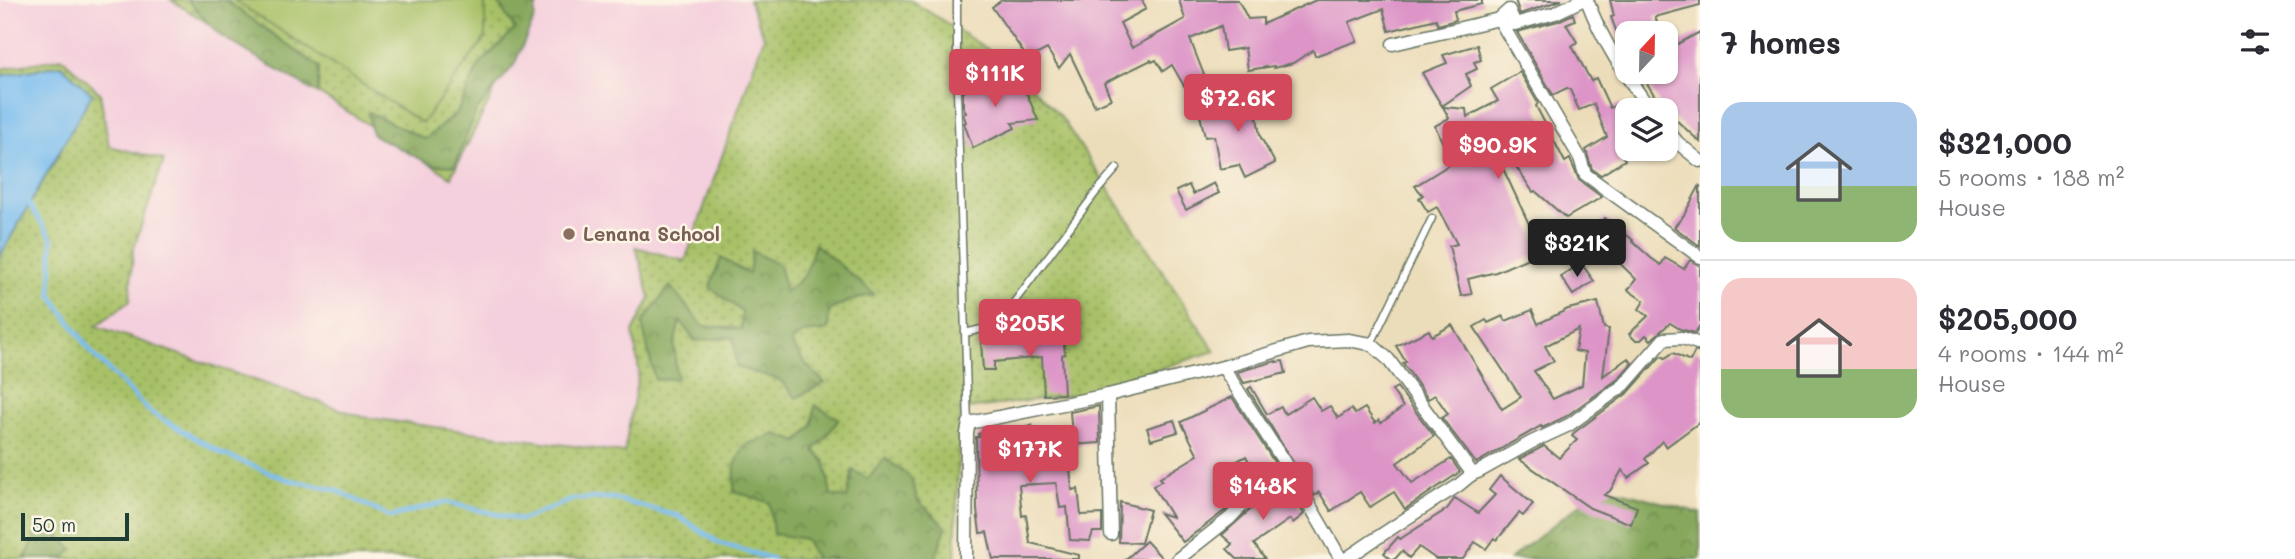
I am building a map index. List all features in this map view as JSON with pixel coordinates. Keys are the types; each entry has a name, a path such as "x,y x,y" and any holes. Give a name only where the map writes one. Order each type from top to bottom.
{"street":[{"path":"1505,10 1515,24 1555,13 1585,0 1620,69 1642,98"},
{"path":"1393,44 1505,10"},
{"path":"1505,10 1580,158 1585,174 1700,257"},
{"path":"1678,143 1700,161"},
{"path":"1223,367 1344,559 1461,484 1472,474 1569,425 1624,385 1664,339 1682,338 1700,344"},
{"path":"966,559 968,424 1108,395 1223,367 1308,342 1348,340 1371,344 1388,359 1472,474"},
{"path":"1108,395 1111,534"},
{"path":"1178,559 1230,518 1260,486 1287,468"}],"lane":[{"path":"957,0 957,91 968,424"},
{"path":"965,333 990,327 1009,309 1097,191 1117,169"},
{"path":"1371,344 1432,218"}],"shaded area":[{"name":"Lenana School","path":"0,0 910,0 1008,62 1061,117 1215,351 1081,394 960,410 955,559 0,559"}],"green space":[{"path":"171,0 234,0 422,123 485,38 485,0 540,0 451,177"},
{"path":"187,0 225,0 319,67 318,94 221,36"},
{"path":"234,0 485,0 485,38 422,123"},
{"path":"496,0 535,0 535,17 514,65 476,111 455,166 432,165 372,134 368,112 425,139 457,113 479,65 515,29"},
{"path":"749,0 910,0 1008,62 1061,117 1215,351 1081,394 960,410 955,559 0,559 0,256 62,149 61,65 0,76 0,69 62,58 100,93 109,146 164,160 133,250 130,301 96,326 363,417 624,453 639,371 633,332 650,298 636,247 685,261 764,37"},
{"path":"815,244 874,294 829,311 828,330 803,333 791,342 804,362 825,383 796,398 780,380 736,367 734,337 695,341 680,321 674,345 677,378 655,380 642,323 670,286 703,326 741,329 742,312 710,287 721,258 749,274 752,251 779,265 786,292 805,275"},
{"path":"815,405 839,419 814,450 825,462 831,495 847,498 853,470 868,479 885,458 911,478 918,501 946,527 935,559 816,559 805,539 773,534 770,503 734,491 735,465 745,445 776,434 798,442 812,426"},
{"path":"1603,486 1700,513 1700,559 1510,559"},
{"path":"42,522 73,549 63,559 25,559"}],"water":[{"path":"61,65 92,94 0,256 0,76"}],"building":[{"path":"1002,0 1142,0 1146,9 1120,23 1132,48 1185,19 1179,0 1238,0 1248,19 1263,18 1263,24 1316,0 1482,0 1482,4 1454,11 1456,20 1438,25 1436,19 1389,31 1383,9 1349,22 1357,41 1315,56 1313,50 1293,63 1274,68 1248,70 1245,48 1225,51 1221,26 1190,39 1204,75 1184,86 1172,65 1163,71 1156,60 1151,60 1104,83 1111,99 1095,106 1070,54 1059,68 1047,49 1028,59 992,7"},
{"path":"1515,0 1562,0 1520,14"},
{"path":"1610,0 1700,0 1700,5 1655,17 1657,21 1615,21 1615,28 1611,17 1614,16"},
{"path":"1573,14 1575,20 1566,24 1577,42 1572,46 1591,81 1596,78 1610,108 1615,106 1615,161 1623,161 1601,175 1592,169 1586,150 1607,137 1594,104 1579,110 1567,88 1553,95 1517,32"},
{"path":"1700,32 1700,142 1678,122 1678,98 1656,98 1647,84 1678,84 1678,44"},
{"path":"1477,45 1481,60 1474,62 1477,69 1466,74 1471,86 1442,106 1422,73 1447,63 1443,55"},
{"path":"1520,72 1538,103 1536,106 1565,162 1570,159 1579,180 1602,197 1566,218 1533,192 1510,158 1501,164 1542,252 1496,272 1468,279 1472,294 1461,296 1449,246 1457,244 1437,207 1428,212 1419,198 1423,195 1415,186 1452,163 1435,126 1449,118 1443,107 1466,109 1467,117 1498,101 1491,89"},
{"path":"1002,73 1008,85 1021,80 1038,120 1012,123 1015,128 973,148 964,123 963,114 966,113 963,92"},
{"path":"1251,79 1260,136 1275,163 1245,178 1239,165 1220,169 1214,136 1205,137 1199,111 1241,104 1237,81"},
{"path":"1214,183 1219,193 1186,210 1176,191 1189,185 1193,194"},
{"path":"1700,185 1700,246 1674,227 1684,215"},
{"path":"1605,218 1661,265 1665,258 1684,269 1690,260 1700,266 1700,325 1695,333 1670,323 1651,340 1646,335 1641,340 1635,340 1629,334 1648,316 1639,309 1644,301 1628,290 1636,279 1603,247 1601,249 1588,237"},
{"path":"1581,263 1594,281 1573,295 1561,277"},
{"path":"1598,302 1604,328 1609,329 1603,376 1628,358 1632,363 1618,379 1565,417 1542,428 1541,426 1476,463 1442,418 1448,414 1435,395 1428,399 1403,363 1406,362 1396,346 1429,330 1432,336 1452,325 1502,409 1521,397 1474,327 1486,320 1488,323 1503,316 1506,321 1532,310 1538,324 1568,309","holes":["1579,329 1575,351 1585,353 1582,385 1553,399 1534,371 1554,361 1545,346"]},
{"path":"1063,337 1064,394 1044,395 1042,357 994,362 994,370 983,370 981,342 1003,340 1005,343"},
{"path":"1695,351 1700,353 1700,422 1666,447 1662,441 1645,459 1649,463 1628,478 1622,470 1610,491 1604,495 1637,507 1631,524 1590,508 1519,459 1544,446 1559,458 1577,440 1572,436 1575,432 1629,392 1659,358 1673,353 1690,361"},
{"path":"1283,361 1286,373 1244,383 1237,372"},
{"path":"1251,387 1267,414 1281,407 1285,414 1312,397 1321,411 1330,406 1338,418 1351,409 1355,414 1365,408 1375,423 1379,420 1381,423 1403,407 1392,390 1397,387 1434,436 1397,463 1412,483 1451,459 1460,472 1405,509 1394,492 1370,507 1360,492 1331,511 1319,492 1314,496 1248,389"},
{"path":"1232,397 1276,465 1257,477 1246,456 1226,467 1227,470 1223,472 1238,496 1227,509 1183,542 1160,513 1172,517 1153,486 1162,480 1160,478 1198,455 1181,422"},
{"path":"1099,406 1100,443 1068,447 1072,490 1078,489 1081,515 1102,514 1102,532 1093,532 1090,541 1070,540 1067,507 1060,508 1056,483 1019,485 1022,516 1026,515 1030,543 1079,555 1079,559 993,559 987,532 980,533 977,510 978,434 1032,425 1035,440 1072,434 1070,412"},
{"path":"1174,420 1178,432 1151,440 1147,428"},
{"path":"1500,476 1533,504 1523,516 1519,513 1486,549 1475,542 1463,559 1436,559 1419,547 1409,558 1402,551 1395,559 1384,553 1398,537 1400,539 1447,509 1455,498 1478,513 1495,495 1489,490"},
{"path":"1285,480 1304,514 1293,523 1290,519 1254,544 1265,559 1237,559 1227,549 1232,544 1222,535 1268,492"},
{"path":"1120,502 1150,510 1141,543 1119,542"},
{"path":"1146,541 1163,559 1126,559"}],"waterway":[{"path":"27,201 52,239 51,295 92,353 150,412 225,455 286,479 336,490 390,517 445,502 521,520 574,499 612,498 678,516 719,543 773,559"}],"place":[{"name":"Lenana School","path":"569,234"}]}
